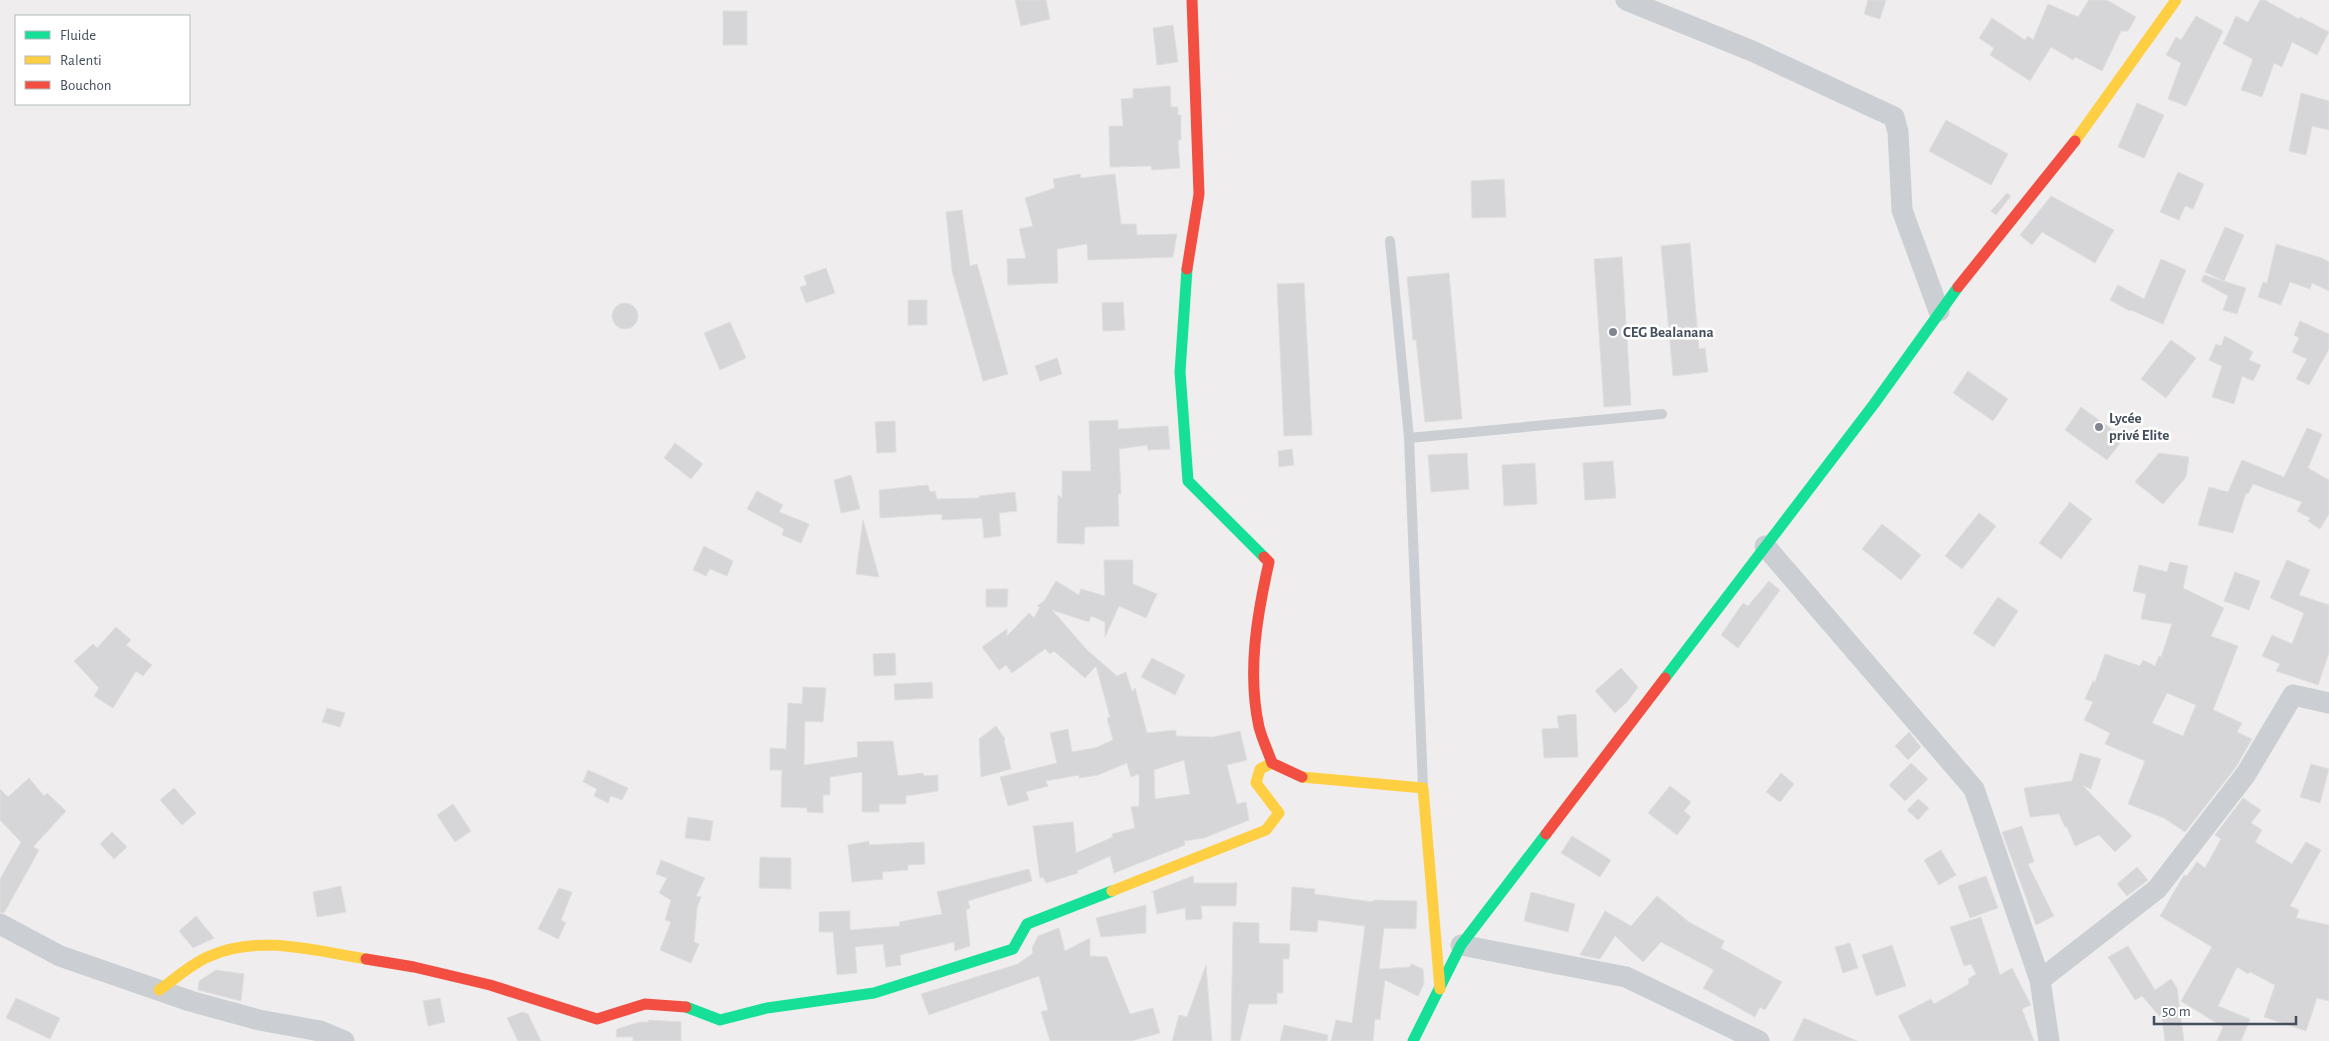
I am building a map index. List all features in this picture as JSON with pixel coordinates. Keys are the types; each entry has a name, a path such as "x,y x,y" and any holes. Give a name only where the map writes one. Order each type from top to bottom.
{"street":[{"path":"1192,0 1195,40 1199,194 1184,284 1180,372 1188,480 1269,562 1254,648 1254,676 1259,727 1272,763 1302,777 1423,788 1440,990"},
{"path":"1626,0 1752,51 1894,117 1898,132 1902,210 1939,311"},
{"path":"1413,1041 1440,990 1460,945 1874,404 1939,311 2092,120 2176,0"},
{"path":"1764,546 1974,790 2040,980 2049,1041"},
{"path":"2040,980 2157,889 2246,774 2293,695 2329,703"},
{"path":"159,990 209,956 236,947 278,945 414,966 490,985 597,1019 645,1004 682,1006 720,1020 767,1008 874,993 1013,949 1027,924 1266,830 1279,813 1256,783 1260,769 1272,763"},
{"path":"0,924 60,956 190,1001 259,1020 320,1031 344,1041"},
{"path":"1460,945 1626,977 1759,1041"}],"lane":[{"path":"1390,241 1410,438 1423,788"},
{"path":"1410,438 1662,414"}],"building":[{"path":"1015,0 1046,0 1050,19 1021,26"},
{"path":"1868,0 1886,0 1880,19 1864,14"},
{"path":"2089,0 2107,0 2136,17 2128,31 2121,31 2102,71 2075,57 2073,60 2051,47 2030,81 1990,55 1994,48 1979,38 1992,18 2025,40 2028,36 2033,40 2048,4 2078,17"},
{"path":"2260,0 2265,0 2299,19 2300,17 2329,32 2317,55 2292,42 2282,67 2274,63 2262,97 2241,90 2253,59 2223,44 2236,16 2248,22"},
{"path":"723,11 747,11 747,45 723,45"},
{"path":"2196,16 2223,31 2186,106 2168,99 2181,63 2166,55 2176,37 2181,40"},
{"path":"1173,25 1178,62 1157,65 1153,28"},
{"path":"1170,86 1171,107 1178,107 1178,115 1181,115 1181,140 1178,140 1180,168 1152,170 1151,166 1110,167 1109,126 1123,126 1121,99 1133,98 1133,89"},
{"path":"2301,93 2329,101 2329,130 2312,126 2306,155 2289,151"},
{"path":"2137,103 2164,115 2144,158 2118,147"},
{"path":"1946,120 2008,154 1991,185 1929,151"},
{"path":"2178,172 2204,184 2193,209 2185,206 2179,220 2160,212"},
{"path":"1080,174 1081,178 1115,174 1121,224 1136,224 1137,235 1177,234 1173,257 1088,260 1087,244 1057,249 1058,283 1008,285 1007,259 1026,258 1019,229 1033,226 1025,198 1055,188 1053,179"},
{"path":"1504,179 1506,217 1472,218 1471,181"},
{"path":"2007,193 2011,196 1996,215 1991,211"},
{"path":"2051,196 2114,230 2095,263 2042,232 2032,245 2020,235"},
{"path":"962,210 970,266 977,264 1008,374 983,381 952,271 946,212"},
{"path":"2225,227 2244,235 2224,281 2205,272"},
{"path":"1690,243 1699,349 1705,348 1708,372 1673,376 1661,246"},
{"path":"2276,244 2322,258 2329,262 2329,291 2312,283 2310,289 2290,282 2281,305 2258,297 2263,282 2267,283"},
{"path":"1622,257 1631,405 1604,407 1594,259"},
{"path":"2161,259 2186,270 2163,324 2130,311 2110,300 2118,285 2144,299"},
{"path":"826,268 835,293 806,303 800,287 807,285 804,276"},
{"path":"1449,273 1462,419 1425,422 1416,340 1413,340 1407,277"},
{"path":"2204,275 2246,288 2237,314 2223,310 2228,296 2201,281"},
{"path":"1304,283 1312,435 1284,436 1277,284"},
{"path":"908,300 927,300 927,325 908,325"},
{"path":"1123,302 1125,330 1103,331 1102,303"},
{"path":"625,303 634,307 638,316 634,325 625,329 616,325 612,316 616,307"},
{"path":"2300,321 2329,334 2329,349 2309,385 2296,379 2307,359 2292,352 2299,338 2294,335"},
{"path":"730,322 746,358 720,370 704,333"},
{"path":"2225,336 2253,352 2249,360 2261,365 2253,381 2242,376 2234,404 2212,397 2222,366 2209,360 2216,344 2221,346"},
{"path":"2171,340 2196,358 2166,398 2141,379"},
{"path":"1057,358 1062,374 1040,381 1035,366"},
{"path":"1968,371 2008,399 1993,421 1953,393"},
{"path":"2081,407 2124,438 2107,460 2065,430"},
{"path":"1118,420 1118,429 1168,426 1170,449 1148,450 1147,445 1119,449 1121,494 1118,494 1119,526 1085,527 1084,544 1057,543 1058,495 1062,498 1062,471 1091,471 1089,421"},
{"path":"895,421 896,452 877,453 875,422"},
{"path":"2307,428 2322,434 2308,468 2329,480 2329,514 2320,529 2308,521 2310,518 2297,511 2302,502 2253,484 2248,494 2246,493 2233,533 2198,525 2209,487 2228,492 2242,460 2284,477"},
{"path":"675,443 703,464 691,479 664,458"},
{"path":"1292,449 1294,465 1279,467 1278,451"},
{"path":"1467,453 1469,489 1431,492 1428,455"},
{"path":"2159,453 2189,457 2186,477 2163,504 2135,482"},
{"path":"1613,461 1616,498 1585,500 1583,463"},
{"path":"1535,463 1537,504 1504,506 1502,465"},
{"path":"851,475 860,509 841,513 834,480"},
{"path":"928,485 930,492 935,491 937,499 979,498 979,496 1015,492 1017,511 999,513 1001,536 984,538 982,518 942,520 942,514 880,518 879,490"},
{"path":"757,491 783,505 779,512 809,524 801,543 782,535 784,529 747,509"},
{"path":"2070,502 2092,519 2061,559 2039,543"},
{"path":"1979,513 1996,526 1962,569 1945,556"},
{"path":"863,520 879,577 856,574"},
{"path":"1882,524 1921,555 1901,580 1862,549"},
{"path":"704,546 733,561 727,576 710,569 706,576 693,570"},
{"path":"1104,560 1133,560 1133,584 1157,594 1146,618 1119,606 1105,637 1105,622 1091,616 1089,622 1052,610 1087,650 1117,676 1126,672 1132,692 1135,688 1147,733 1176,730 1176,736 1213,737 1240,731 1247,760 1227,765 1237,804 1246,802 1249,820 1204,838 1184,841 1185,845 1114,873 1110,856 1077,871 1078,873 1046,883 1043,877 1040,878 1033,826 1073,822 1076,853 1113,837 1112,834 1135,828 1131,807 1139,806 1139,774 1131,777 1127,763 1098,775 1079,778 1079,775 1046,781 1048,786 1026,792 1029,800 1008,806 1000,777 1057,763 1050,733 1068,729 1072,752 1095,748 1113,740 1107,718 1110,717 1096,666 1085,678 1054,651 1050,654 1045,649 1012,673 1006,665 999,670 982,647 1007,629 1007,636 1029,613 1034,618 1040,607 1037,606 1044,601 1056,581 1079,595 1081,589 1105,596","holes":["1184,760 1190,794 1155,799 1154,770"]},
{"path":"2287,560 2310,570 2299,595 2329,605 2329,653 2318,685 2276,671 2280,664 2262,656 2272,635 2292,644 2304,613 2270,598"},
{"path":"2170,562 2188,566 2183,588 2224,608 2211,636 2238,646 2213,710 2242,723 2237,732 2252,739 2236,767 2185,832 2164,818 2128,804 2145,761 2105,744 2110,733 2084,720 2093,702 2085,699 2093,681 2095,682 2105,654 2140,666 2143,660 2155,666 2159,656 2161,657 2172,624 2141,619 2146,594 2133,591 2139,565 2167,572","holes":["2167,693 2196,705 2183,736 2152,723"]},
{"path":"2235,572 2260,581 2249,610 2224,601"},
{"path":"1769,581 1780,590 1738,648 1721,635 1743,603 1748,606"},
{"path":"986,589 1008,589 1007,607 986,607"},
{"path":"1998,597 2018,611 1994,647 1973,633"},
{"path":"116,627 131,640 126,645 152,665 143,676 136,671 113,708 94,696 99,688 74,661 93,644 97,648"},
{"path":"895,653 896,675 874,676 873,654"},
{"path":"1152,658 1185,675 1175,695 1141,677"},
{"path":"1621,668 1638,687 1627,702 1615,713 1595,691"},
{"path":"932,682 933,698 895,700 894,684"},
{"path":"803,687 826,688 823,722 805,721 804,765 858,757 857,742 893,741 898,776 923,773 924,776 938,775 938,791 906,796 906,804 879,804 879,812 862,812 862,772 830,777 830,795 823,795 823,813 807,812 807,808 781,807 782,770 770,770 770,748 786,749 788,703 802,704"},
{"path":"327,708 345,713 340,727 322,722"},
{"path":"1576,714 1578,757 1544,758 1542,729 1559,728 1557,716"},
{"path":"996,726 1005,739 1011,769 981,777 979,739"},
{"path":"1909,732 1921,747 1908,760 1895,746"},
{"path":"2080,753 2101,759 2091,789 2082,785 2132,836 2115,852 2099,835 2075,846 2059,814 2030,817 2024,788 2072,781"},
{"path":"1911,763 1928,779 1905,801 1889,785"},
{"path":"2311,764 2329,769 2320,803 2300,797"},
{"path":"588,770 628,788 622,800 611,796 608,803 594,796 597,789 583,782"},
{"path":"1781,773 1794,784 1780,802 1766,792"},
{"path":"29,778 44,796 47,793 66,811 33,847 39,850 4,913 0,912 0,879 21,842 0,820 0,789 8,797"},
{"path":"1670,786 1691,802 1684,811 1691,817 1677,835 1648,813"},
{"path":"174,788 196,813 182,825 160,800"},
{"path":"2243,798 2261,810 2251,823 2262,830 2255,842 2292,864 2306,842 2321,850 2290,906 2299,910 2296,918 2329,925 2329,1001 2317,998 2306,1031 2264,1017 2275,985 2250,972 2248,974 2237,967 2218,1006 2250,1019 2241,1041 2217,1041 2223,1027 2181,1001 2212,947 2160,916 2184,875 2187,876 2197,862 2205,868 2221,839 2215,835"},
{"path":"1918,799 1929,808 1918,820 1907,810"},
{"path":"453,804 471,831 455,842 437,815"},
{"path":"688,817 713,821 710,841 685,838"},
{"path":"2022,826 2034,862 2028,864 2054,916 2036,925 2002,832"},
{"path":"112,832 127,847 114,859 100,844"},
{"path":"1572,836 1611,860 1600,877 1561,853"},
{"path":"869,841 869,845 924,842 925,864 908,865 908,870 882,872 883,879 852,882 848,845"},
{"path":"1941,850 1956,875 1939,885 1924,860"},
{"path":"760,857 791,858 791,889 759,888"},
{"path":"661,860 705,878 696,896 701,897 697,908 694,942 699,944 691,963 660,950 671,922 665,920 671,900 659,893 667,878 656,874"},
{"path":"2137,867 2148,880 2127,896 2117,884"},
{"path":"1029,869 1032,881 968,901 970,908 966,910 970,946 955,951 954,942 900,955 901,965 886,967 883,944 855,947 857,973 837,975 833,932 819,932 819,912 850,911 850,930 900,926 899,922 942,914 937,892"},
{"path":"1193,876 1194,883 1237,883 1236,906 1201,906 1202,919 1186,920 1185,908 1157,914 1153,892 1151,892"},
{"path":"1986,876 1998,908 1970,918 1958,886"},
{"path":"341,886 346,912 317,917 313,892"},
{"path":"1292,887 1315,889 1314,894 1373,902 1373,900 1417,901 1416,929 1384,928 1379,969 1410,967 1411,964 1423,969 1424,984 1418,996 1385,980 1380,1020 1375,1019 1373,1041 1331,1041 1336,1020 1352,1023 1365,926 1318,920 1317,932 1290,930"},
{"path":"559,888 572,892 561,920 566,923 558,939 538,929"},
{"path":"1531,892 1575,904 1568,932 1524,921"},
{"path":"1657,896 1689,922 1724,941 1721,948 1782,982 1765,1010 1760,1007 1755,1017 1703,988 1714,970 1661,942 1643,962 1615,936 1600,959 1580,955 1605,911 1631,926"},
{"path":"1146,905 1146,933 1101,937 1096,918"},
{"path":"196,916 214,938 193,948 179,931"},
{"path":"1981,917 2000,975 2012,968 2031,1005 2022,1009 2034,1041 1911,1041 1898,1016 1931,999 1934,1004 1969,984 1968,979 1976,974 1971,964 1964,966 1950,927"},
{"path":"1233,922 1259,923 1259,943 1290,944 1289,959 1283,959 1283,993 1277,993 1277,1004 1249,1004 1240,1041 1231,1041"},
{"path":"1059,928 1065,951 1090,938 1090,956 1107,957 1130,1014 1153,1008 1160,1033 1131,1041 1050,1041 1041,1012 1048,1010 1039,976 929,1015 921,994 1018,964 1033,953 1032,948 1038,936"},
{"path":"1850,943 1858,968 1843,973 1835,947"},
{"path":"1892,945 1906,986 1876,996 1862,955"},
{"path":"2128,946 2155,990 2171,979 2177,988 2184,1041 2165,1041 2162,1019 2142,996 2135,1000 2108,957"},
{"path":"1206,965 1212,1041 1172,1041 1179,1015 1187,1017"},
{"path":"216,970 244,974 241,1001 198,990 199,981"},
{"path":"16,998 60,1018 50,1039 6,1018"},
{"path":"440,998 445,1022 428,1026 423,1001"},
{"path":"522,1012 528,1014 541,1041 518,1041 507,1018"},
{"path":"1804,1018 1857,1041 1793,1041"},
{"path":"648,1020 681,1022 681,1041 633,1041 633,1037 616,1037 617,1029 640,1022 649,1022"},
{"path":"1284,1025 1328,1035 1327,1041 1280,1041"}],"traffic: fast":[{"path":"1187,269 1180,372 1188,481 1264,557"},
{"path":"1665,678 1874,404 1958,287"},
{"path":"1413,1041 1461,945 1546,834"},
{"path":"686,1007 720,1020 767,1008 874,993 1013,949 1027,924 1112,891"}],"traffic: slow":[{"path":"2075,141 2176,0"},
{"path":"1112,891 1266,830 1279,813 1256,783 1260,769 1272,763"},
{"path":"1302,777 1423,788 1440,989"},
{"path":"159,990 203,959 229,949 248,946 288,946 366,959"}],"traffic: jam":[{"path":"1187,269 1199,194 1192,0"},
{"path":"1958,287 2075,141"},
{"path":"1264,557 1269,562 1257,623 1254,665 1255,706 1259,727 1272,763 1302,777"},
{"path":"1546,834 1665,678"},
{"path":"366,959 414,967 490,985 597,1019 645,1004 686,1007"}],"place":[{"name":"CEG Bealanana","path":"1613,332"},
{"name":"Lycée privé Elite","path":"2099,427"}]}
